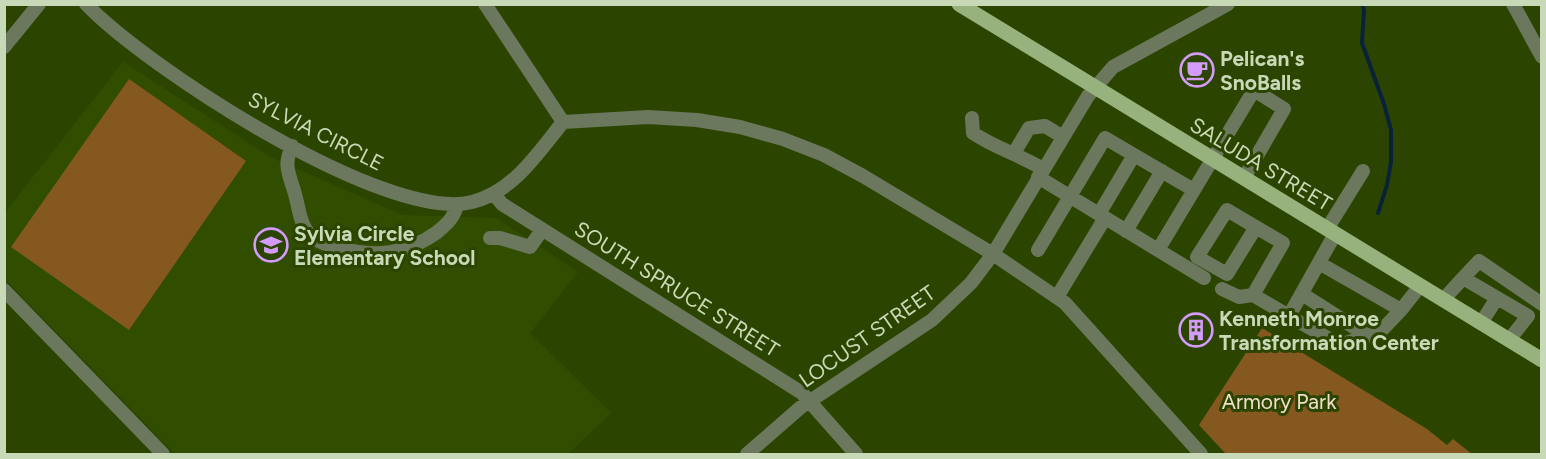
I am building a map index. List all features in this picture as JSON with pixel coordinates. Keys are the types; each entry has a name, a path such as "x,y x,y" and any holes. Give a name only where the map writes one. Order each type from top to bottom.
{"main road":[{"name":"SALUDA STREET","path":"959,4 1542,360"}],"street":[{"path":"4,47 39,4"},
{"name":"SYLVIA CIRCLE","path":"86,4 112,29 139,50 216,102 292,146 372,186 423,201 457,205 471,203 494,194 531,163 563,123"},
{"path":"484,4 563,123 648,117 687,119 740,127 783,139 863,176 993,254 1065,303 1201,454"},
{"name":"LOCUST STREET","path":"747,454 799,409 932,320 971,283 993,254 1095,87 1113,67 1228,4"},
{"path":"1513,4 1542,57"},
{"path":"1158,250 1192,189 1213,159 1254,90 1284,109 1244,178"},
{"path":"972,118 973,133 986,142 1014,153 1070,196 1204,278"},
{"path":"1014,153 1029,128 1045,126 1063,137"},
{"path":"1038,250 1105,138 1192,189"},
{"path":"292,146 286,162 304,229 321,243 360,254 386,254 401,251 424,241 445,226 455,214 457,205"},
{"path":"1057,297 1134,155"},
{"path":"1126,231 1162,171"},
{"path":"1289,316 1319,263 1331,232 1363,171"},
{"name":"SOUTH SPRUCE STREET","path":"494,194 502,204 542,230 802,393 856,454"},
{"path":"1253,295 1283,243 1256,227 1227,210 1197,257 1227,274 1256,227"},
{"path":"490,238 500,238 530,247 542,230"},
{"path":"1443,300 1479,261 1541,303 1509,340"},
{"path":"1319,263 1401,310"},
{"path":"1462,278 1528,316"},
{"path":"1222,290 1239,297 1253,295 1340,345 1380,332 1420,286"},
{"path":"4,290 163,454"},
{"path":"1302,294 1368,336"},
{"path":"1481,323 1497,298"}],"shaded area":[{"name":"Sylvia Circle Elementary School","path":"123,62 272,158 403,215 496,218 578,272 530,333 611,413 568,454 175,454 5,279 4,214"}],"green space":[{"path":"129,79 246,161 129,330 11,247"},
{"name":"Armory Park","path":"1262,328 1427,429 1447,445 1453,439 1472,454 1226,454 1199,425"}],"waterway":[{"path":"1362,4 1364,10 1362,43 1391,130 1391,162 1387,185 1378,213"}],"place":[{"name":"Pelican's SnoBalls","path":"1197,70"},
{"name":"Sylvia Circle Elementary School","path":"271,245"},
{"name":"Kenneth Monroe Transformation Center","path":"1196,330"}]}
